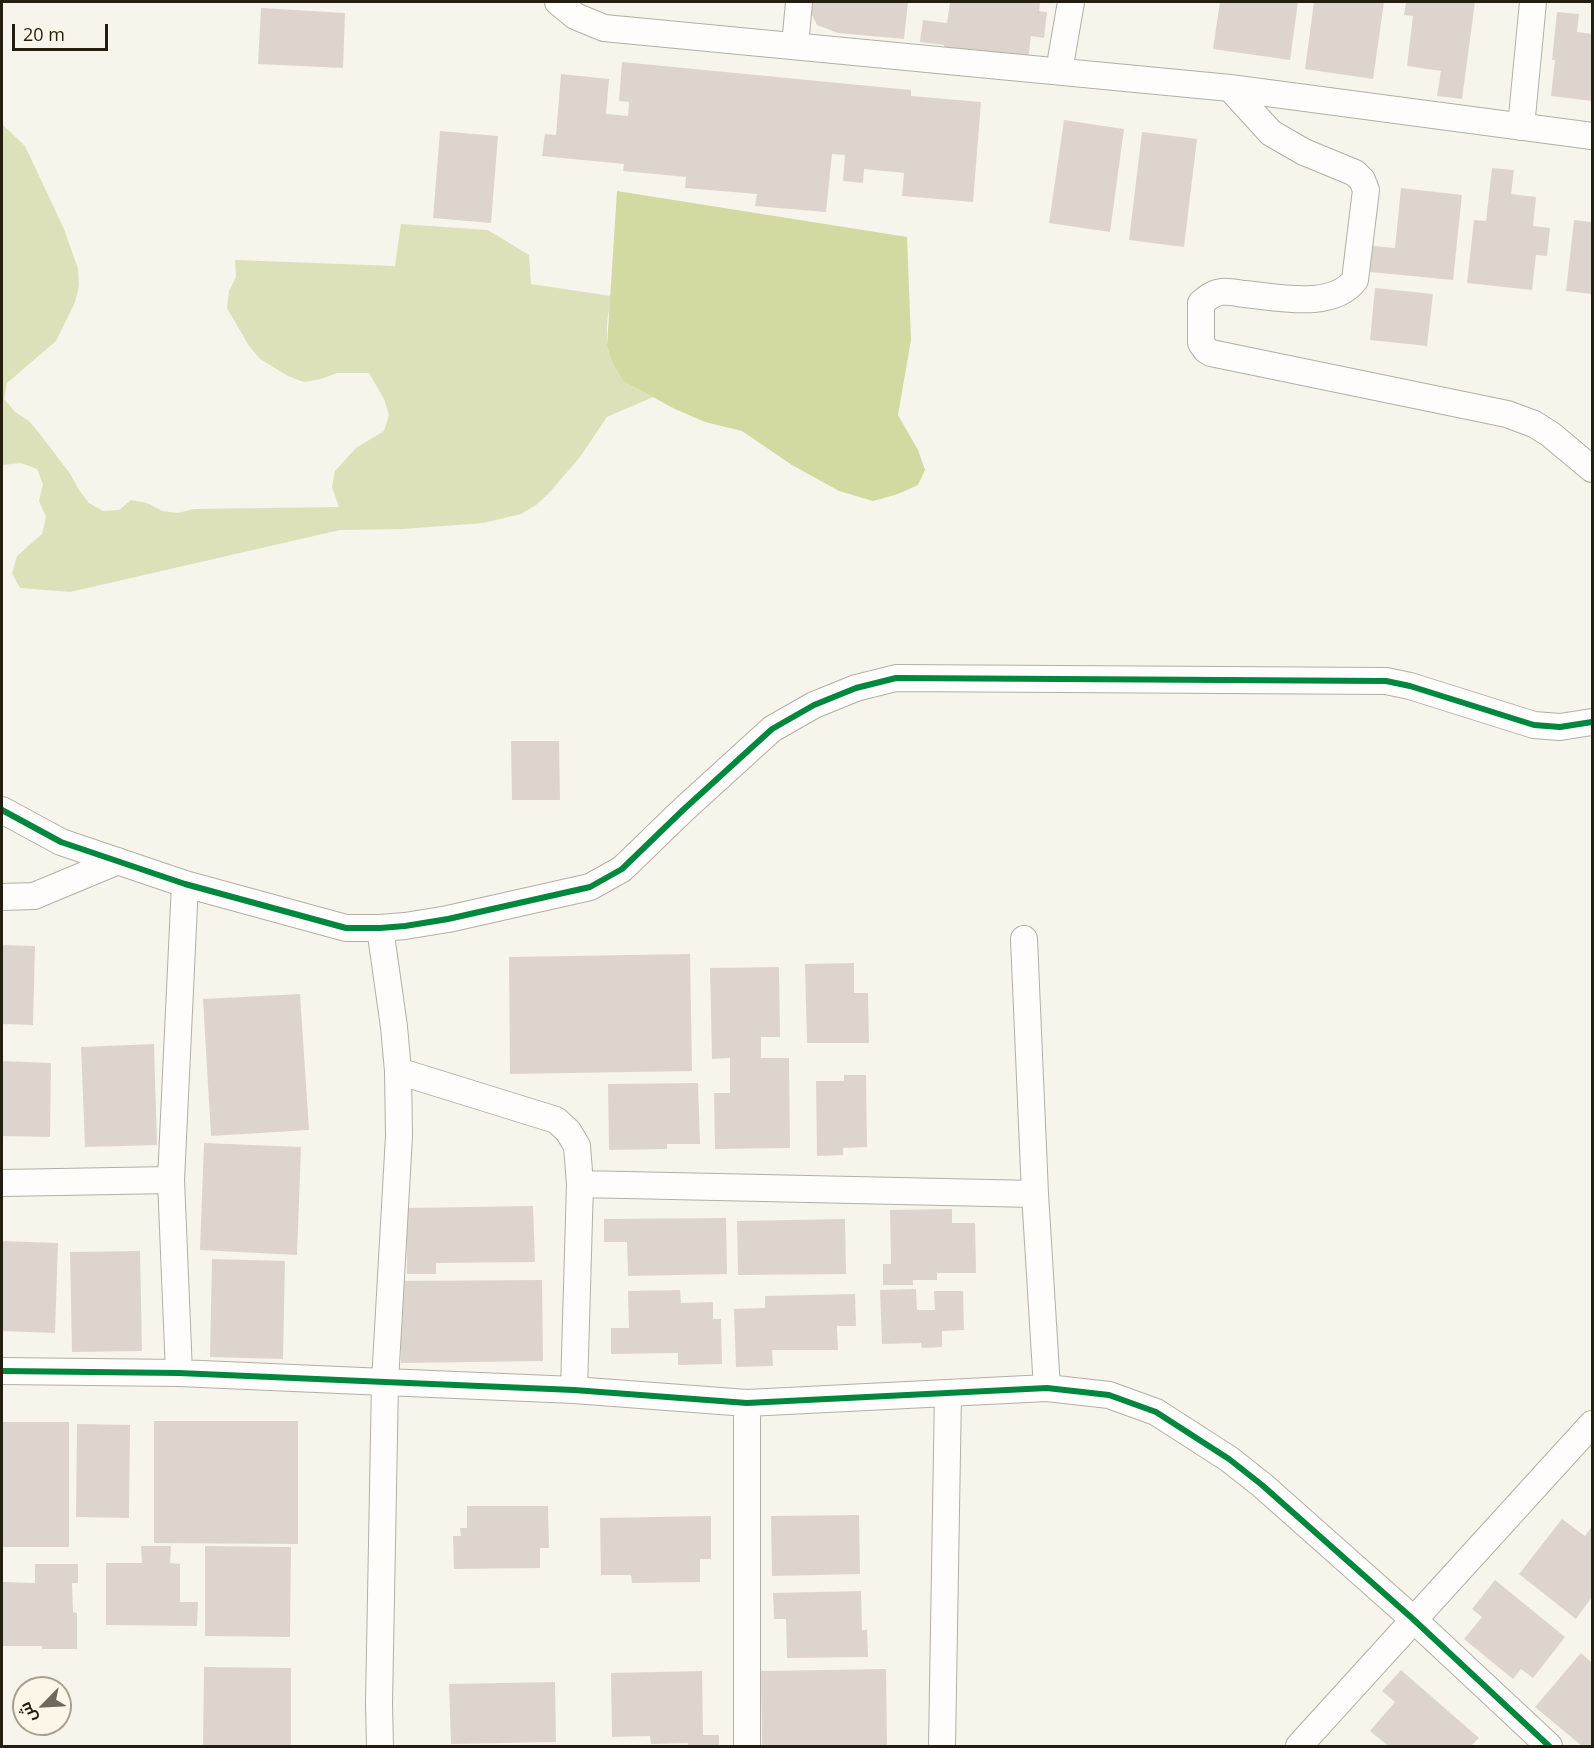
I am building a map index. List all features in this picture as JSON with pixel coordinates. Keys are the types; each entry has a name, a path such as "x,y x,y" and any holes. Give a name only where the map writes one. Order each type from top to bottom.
{"street":[{"path":"558,2 575,16 604,28 1230,88 1593,136"},
{"path":"795,46 799,2"},
{"path":"1059,71 1071,2"},
{"path":"1521,127 1533,2"},
{"path":"1230,88 1271,134 1304,152 1355,173 1362,180 1366,190 1355,280 1349,289 1327,298 1296,299 1221,292 1209,296 1201,303 1201,343 1206,350 1211,353 1507,414 1534,424 1551,434 1593,469"},
{"path":"2,810 61,842 185,884 346,928 380,928 448,919 590,887 622,869 772,729 824,701 856,688 896,678 1386,681 1410,686 1534,725 1560,727 1593,722"},
{"path":"2,897 34,896 118,861"},
{"path":"179,1373 171,1180 185,884"},
{"path":"380,928 394,1027 398,1071 399,1136 385,1382 380,1746"},
{"path":"1024,939 1035,1194 1047,1389"},
{"path":"398,1071 556,1119 568,1131 577,1146 580,1184 574,1390"},
{"path":"2,1183 171,1180"},
{"path":"580,1184 1035,1194"},
{"path":"2,1371 179,1373 574,1390 747,1403 1047,1389 1109,1395 1156,1412 1229,1459 1262,1485 1413,1619 1549,1746"},
{"path":"942,1746 948,1393"},
{"path":"747,1403 747,1746"},
{"path":"1299,1746 1413,1619 1591,1428"}],"green space":[{"path":"2,124 25,146 64,229 78,269 79,286 75,302 56,341 7,383 4,399 40,434 89,503 103,511 119,510 131,500 147,503 162,511 178,513 194,509 339,507 332,487 335,471 356,448 384,431 389,415 384,399 369,373 337,373 304,382 288,376 260,359 249,346 227,308 229,291 236,277 235,260 395,266 401,224 488,230 529,255 531,284 611,296 607,323 607,346 612,362 623,381 653,397 607,417 580,457 548,494 521,514 483,523 403,529 340,530 70,592 20,588 12,573 17,556 42,534 46,517 39,501 43,484 37,469 21,463 2,465"},
{"path":"617,191 907,237 911,340 898,415 918,450 925,470 918,485 873,501 839,491 792,465 742,431 705,422 623,381 612,362 607,346"}],"building":[{"path":"808,2 908,2 904,39 838,33 817,25 808,7"},
{"path":"950,2 1040,2 1039,11 1047,12 1044,38 1031,36 1028,60 944,48 944,45 920,42 923,20 947,23"},
{"path":"1220,2 1298,2 1290,60 1213,49"},
{"path":"1314,2 1384,2 1373,79 1305,69"},
{"path":"1406,2 1475,2 1462,99 1437,96 1441,71 1407,66 1413,16 1404,15"},
{"path":"261,8 345,13 343,68 258,64"},
{"path":"1557,12 1579,14 1577,32 1592,34 1592,101 1551,96"},
{"path":"622,62 911,90 911,96 981,102 973,202 902,196 904,173 864,169 863,183 843,181 845,155 832,154 826,212 755,206 757,194 685,188 686,177 623,171 624,164 542,156 545,134 556,135 561,74 609,79 606,114 628,116 629,102 619,101"},
{"path":"1064,120 1124,129 1110,232 1049,223"},
{"path":"440,131 498,136 491,223 433,218"},
{"path":"1142,132 1197,139 1184,247 1129,240"},
{"path":"1492,168 1514,170 1511,194 1536,197 1533,226 1550,228 1547,256 1536,255 1532,290 1467,283 1474,220 1486,221"},
{"path":"1401,188 1462,195 1453,280 1370,272 1373,246 1395,248"},
{"path":"1574,220 1592,222 1592,294 1566,291"},
{"path":"1375,288 1433,294 1427,346 1370,340"},
{"path":"511,741 559,741 560,800 512,800"},
{"path":"2,945 35,946 33,1025 2,1024"},
{"path":"690,954 692,1071 510,1074 509,957"},
{"path":"854,963 854,993 868,993 869,1043 807,1043 805,964"},
{"path":"779,967 780,1037 761,1037 761,1058 789,1058 790,1148 715,1149 714,1093 730,1093 730,1058 712,1059 710,968"},
{"path":"300,994 309,1130 211,1136 203,999"},
{"path":"154,1044 157,1145 85,1147 81,1047"},
{"path":"2,1061 51,1063 50,1137 2,1136"},
{"path":"844,1075 866,1075 867,1147 843,1148 843,1155 817,1156 816,1081 844,1081"},
{"path":"698,1083 700,1144 667,1144 667,1149 609,1150 608,1084"},
{"path":"204,1143 301,1147 297,1255 200,1250"},
{"path":"533,1206 535,1262 436,1263 436,1274 407,1274 406,1208"},
{"path":"952,1209 952,1223 975,1223 976,1273 937,1273 937,1280 913,1280 913,1285 883,1285 883,1264 891,1264 890,1210"},
{"path":"726,1218 727,1274 628,1276 627,1242 604,1242 604,1219"},
{"path":"845,1219 846,1274 738,1275 737,1221"},
{"path":"2,1241 58,1243 55,1333 2,1331"},
{"path":"140,1251 142,1351 72,1352 70,1252"},
{"path":"212,1259 285,1261 283,1359 210,1357"},
{"path":"542,1280 543,1361 401,1363 400,1281"},
{"path":"916,1289 917,1310 935,1310 934,1291 963,1291 964,1330 942,1331 942,1347 922,1348 921,1343 882,1344 880,1290"},
{"path":"680,1290 681,1303 713,1302 713,1319 721,1319 722,1364 678,1365 678,1353 611,1354 611,1328 629,1328 628,1291"},
{"path":"855,1294 856,1326 837,1326 838,1350 772,1350 773,1366 736,1367 734,1309 765,1308 765,1296"},
{"path":"154,1421 298,1421 298,1544 154,1543"},
{"path":"2,1422 69,1422 69,1547 2,1547"},
{"path":"77,1424 130,1425 129,1518 76,1517"},
{"path":"467,1506 548,1506 549,1548 540,1548 540,1568 454,1569 453,1536 461,1536 460,1528 467,1528"},
{"path":"859,1515 860,1574 772,1576 771,1516"},
{"path":"711,1516 711,1559 700,1559 700,1582 632,1583 631,1575 601,1575 600,1518"},
{"path":"1562,1519 1585,1536 1592,1526 1592,1597 1576,1619 1519,1574"},
{"path":"141,1546 171,1546 170,1563 180,1564 180,1602 198,1602 197,1626 106,1625 106,1563 142,1563"},
{"path":"205,1546 291,1547 290,1637 205,1636"},
{"path":"35,1564 78,1564 78,1583 72,1583 73,1612 77,1613 77,1649 2,1646 2,1582 35,1583"},
{"path":"1495,1580 1565,1637 1533,1678 1521,1669 1513,1679 1464,1639 1482,1617 1472,1609"},
{"path":"861,1591 862,1630 867,1630 868,1657 787,1658 786,1619 774,1619 773,1593"},
{"path":"1581,1653 1592,1663 1592,1746 1582,1746 1535,1707"},
{"path":"204,1667 291,1668 291,1746 203,1746"},
{"path":"886,1669 887,1746 762,1746 761,1671"},
{"path":"1401,1670 1479,1738 1471,1746 1388,1746 1370,1731 1395,1702 1382,1691"},
{"path":"702,1671 703,1735 719,1735 719,1746 688,1746 688,1743 651,1744 650,1736 612,1737 611,1673"},
{"path":"555,1682 556,1742 451,1744 449,1684"}],"cycle path":[{"path":"2,810 61,842 185,884 346,928 380,928 448,919 590,887 622,869 772,729 814,705 856,688 896,678 1386,681 1410,686 1534,725 1560,727 1592,722"},
{"path":"2,1371 179,1373 574,1390 747,1403 1047,1388 1109,1395 1156,1412 1229,1459 1262,1485 1413,1619 1549,1746"}]}
